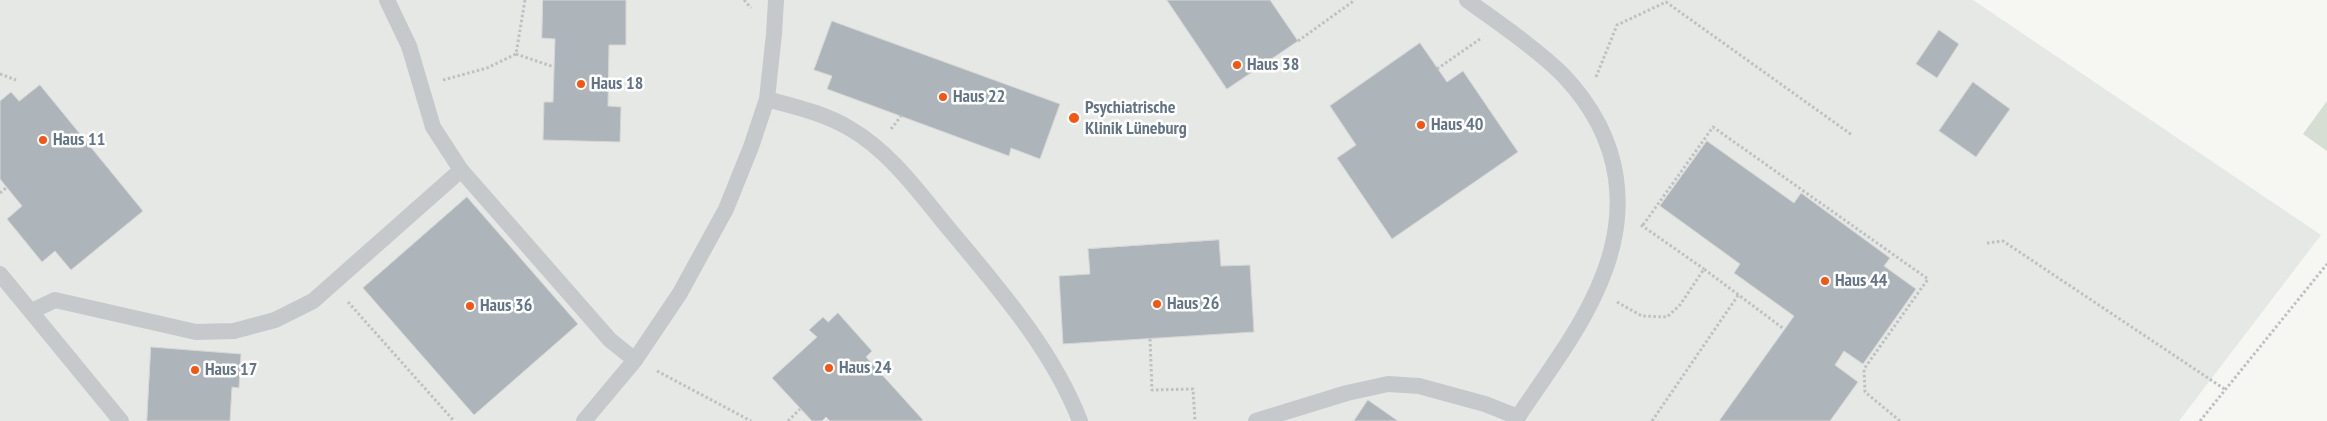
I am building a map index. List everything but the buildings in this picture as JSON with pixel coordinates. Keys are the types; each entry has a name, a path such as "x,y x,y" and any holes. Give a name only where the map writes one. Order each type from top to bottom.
{"lane":[{"path":"387,0 409,46 433,127 461,170 610,340 635,360"},
{"path":"584,421 635,360 680,293 726,209 751,147 767,99 776,0"},
{"path":"1256,421 1347,393 1388,384 1419,386 1485,404 1517,419 1583,318 1597,291 1611,254 1617,214 1617,190 1613,157 1602,129 1586,103 1562,74 1467,0"},
{"path":"767,99 819,113 850,128 877,148 904,174 998,288 1049,359 1069,392 1080,421"},
{"path":"32,311 55,300 196,332 234,331 275,320 313,301 333,285 395,226 461,170"},
{"path":"0,274 121,421"}],"path":[{"path":"516,54 526,0"},
{"path":"1298,41 1355,0"},
{"path":"1586,103 1618,25 1666,2 1852,135"},
{"path":"1437,69 1500,24"},
{"path":"421,86 487,68 516,54 554,67"},
{"path":"0,74 16,80"},
{"path":"1643,225 1713,127 1928,279 1864,369 1864,392 1900,421"},
{"path":"0,193 6,187"},
{"path":"1617,214 1643,225 1784,329"},
{"path":"1987,242 2003,241 2226,390"},
{"path":"2200,421 2327,264"},
{"path":"1597,291 1642,316 1666,317 1680,306 1704,269"},
{"path":"333,285 454,421"},
{"path":"1652,421 1739,294"},
{"path":"1150,339 1152,390 1193,389 1195,421"},
{"path":"635,360 751,421"},
{"path":"788,421 800,409"}],"shaded area":[{"name":"Psychiatrische Klinik Lüneburg","path":"0,0 1973,0 2321,235 2179,421 0,421"},
{"path":"2327,101 2327,151 2303,134"}],"place":[{"name":"Haus 38","path":"1237,65"},
{"name":"Haus 18","path":"581,84"},
{"name":"Haus 22","path":"943,97"},
{"name":"Psychiatrische Klinik Lüneburg","path":"1074,118"},
{"name":"Haus 40","path":"1421,125"},
{"name":"Haus 11","path":"43,140"},
{"name":"Haus 44","path":"1825,281"},
{"name":"Haus 26","path":"1157,304"},
{"name":"Haus 36","path":"470,306"},
{"name":"Haus 24","path":"829,368"},
{"name":"Haus 17","path":"195,370"}]}
